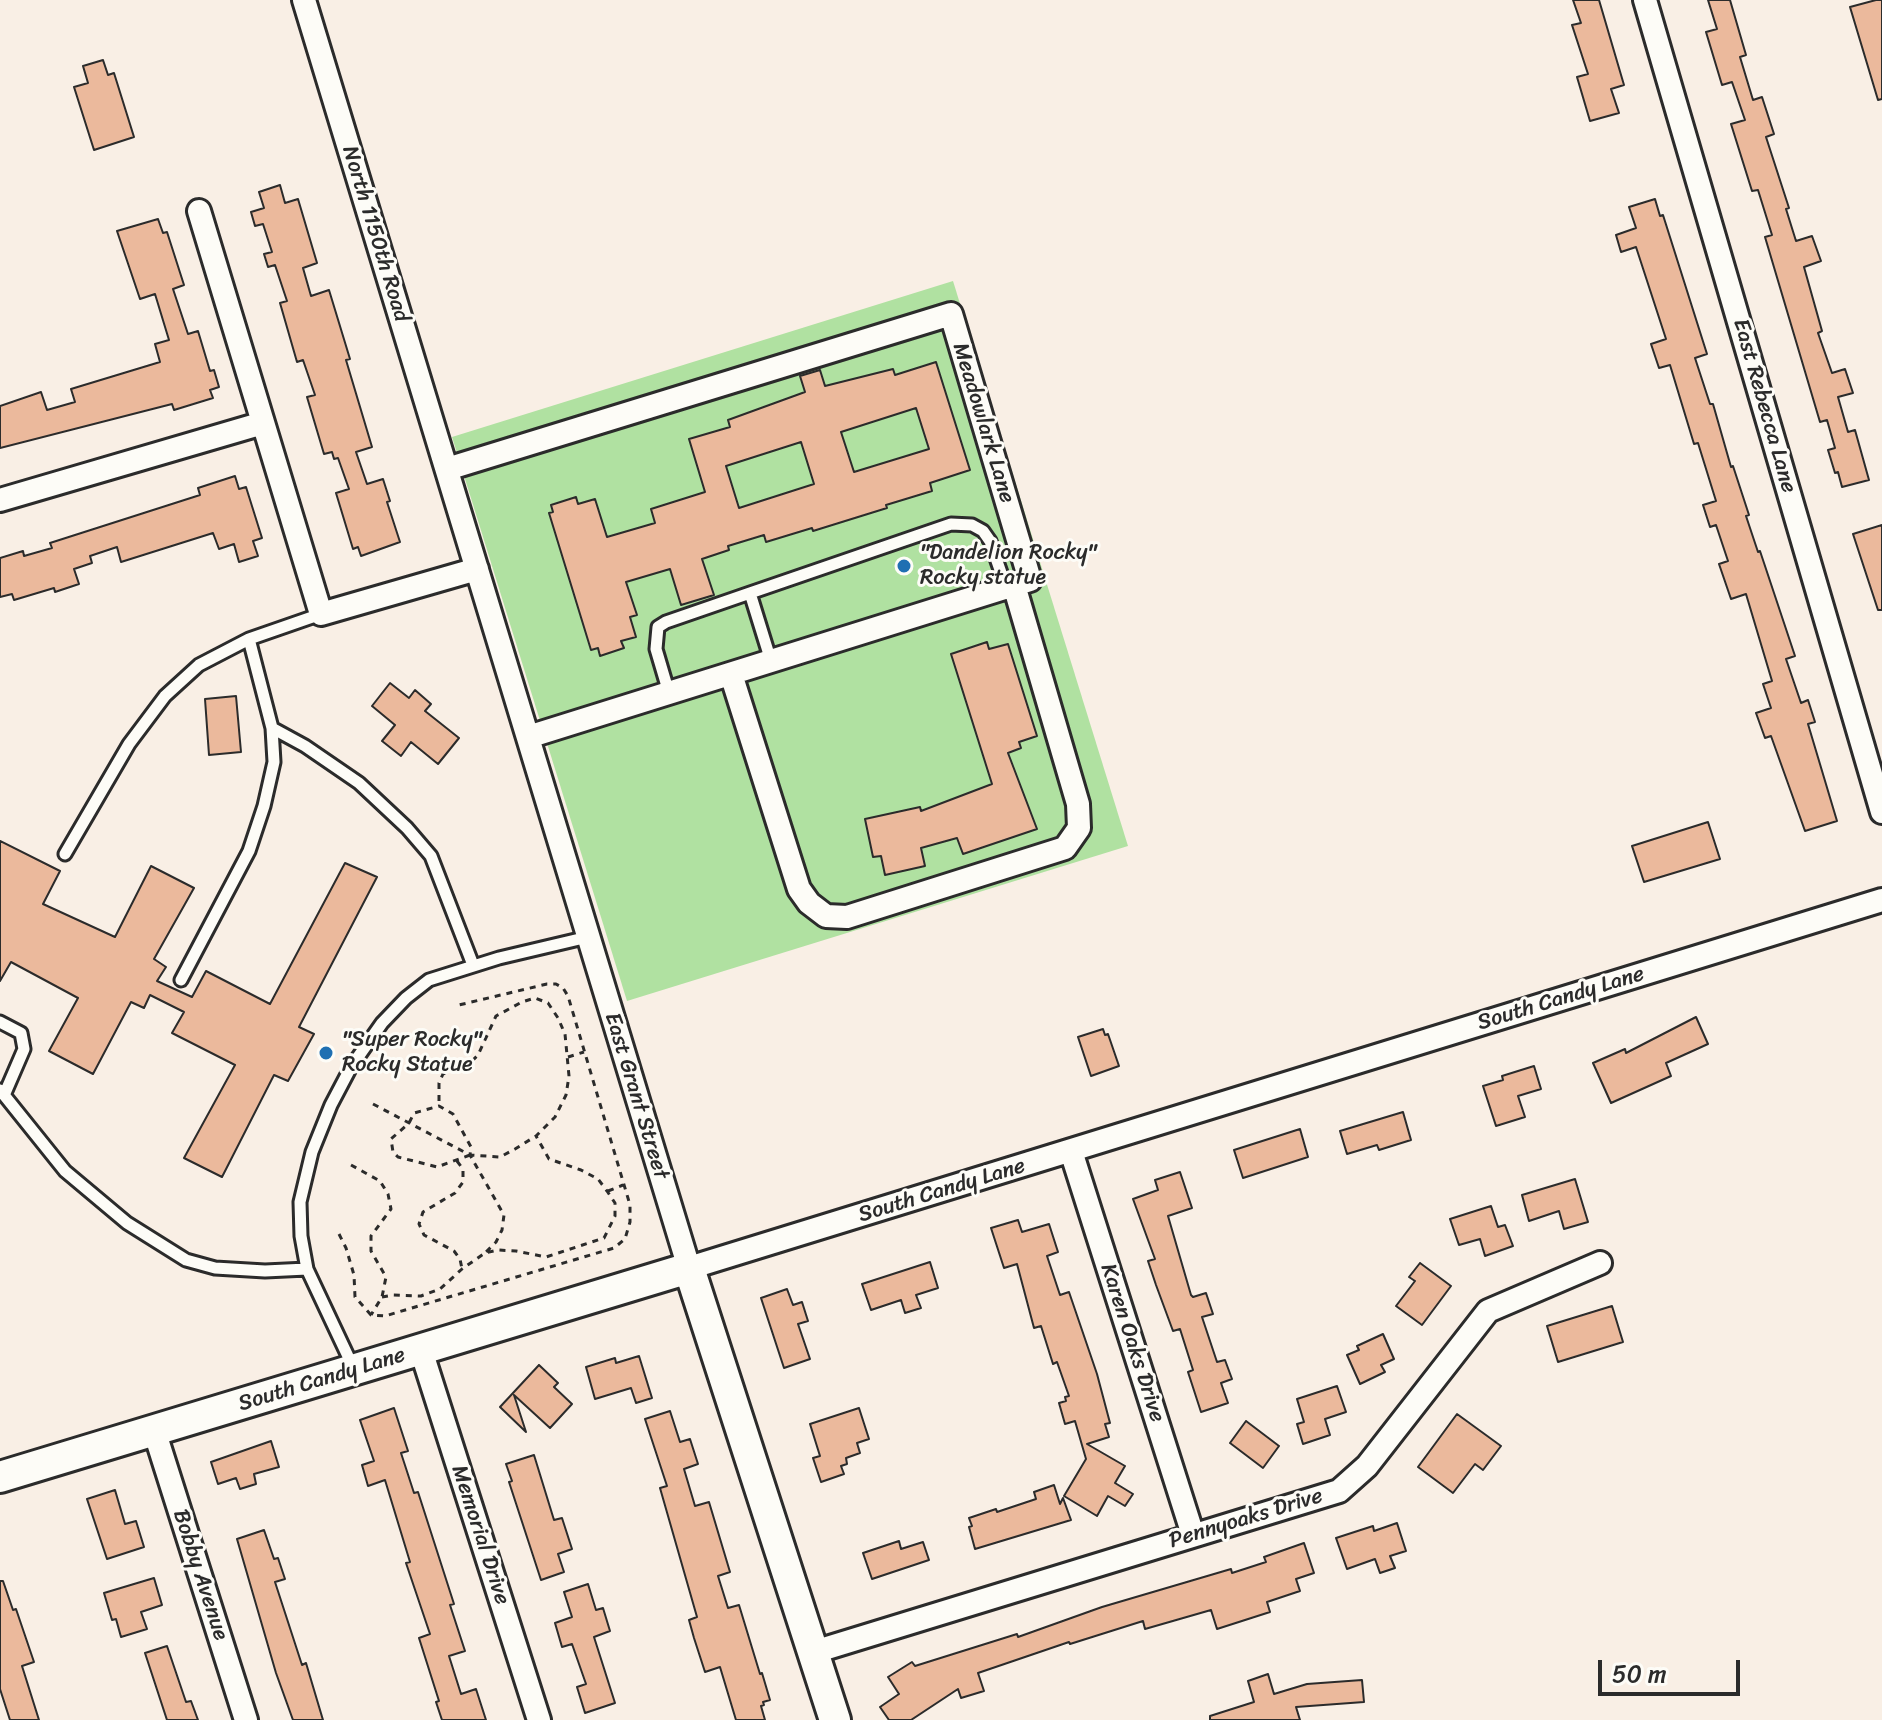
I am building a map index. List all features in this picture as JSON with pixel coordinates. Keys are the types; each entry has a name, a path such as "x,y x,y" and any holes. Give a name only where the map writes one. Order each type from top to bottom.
{"main road":[{"name":"South Candy Lane","path":"0,1477 689,1268"},
{"name":"East Grant Street","path":"689,1268 835,1720"}],"street":[{"name":"North 1150th Road","path":"304,0 447,469"},
{"name":"East Rebecca Lane","path":"1645,0 1882,812"},
{"path":"199,211 321,614 477,569"},
{"name":"Meadowlark Lane","path":"447,469 951,314 1030,580 1010,586"},
{"path":"0,500 263,423"},
{"name":"East Grant Street","path":"447,469 689,1268"},
{"path":"528,737 1010,586 1078,804 1079,828 1065,848 847,917 826,916 809,903 799,889 731,674"},
{"name":"South Candy Lane","path":"689,1268 1882,900"},
{"name":"Karen Oaks Drive","path":"1071,1151 1193,1535"},
{"name":"Pennyoaks Drive","path":"814,1652 1339,1491 1367,1466 1488,1311 1600,1263"},
{"name":"Memorial Drive","path":"421,1350 539,1720"},
{"name":"Bobby Avenue","path":"154,1430 246,1720"}],"lane":[{"path":"669,693 656,649 658,627 666,622 951,524 962,523 983,531 1010,586"},
{"path":"750,593 771,661"},
{"path":"65,854 129,744 165,696 199,665 249,639 321,614"},
{"path":"181,980 249,851 274,762 272,728 249,639"},
{"path":"272,728 305,746 359,783 407,828 431,856 473,965"},
{"path":"354,1370 307,1269 300,1202 312,1152 351,1067 382,1023 429,980 473,965 588,937"},
{"path":"0,1022 21,1033 24,1049 2,1091 65,1171 127,1223 186,1260 227,1269 307,1269"}],"path":[{"path":"339,1234 354,1275 355,1297 371,1315 385,1316 614,1248 625,1239 630,1222 630,1205 568,996 556,984 459,1005"},
{"path":"373,1104 470,1155 500,1157 536,1136 555,1117 566,1095 569,1076 565,1034 548,1003 535,998 496,1016 478,1055 470,1063 443,1074 439,1083 439,1106"},
{"path":"568,1057 584,1052"},
{"path":"382,1297 423,1296 440,1289 496,1242 504,1215 470,1155 471,1147 453,1114 439,1106 414,1113 409,1123 391,1139 393,1152 398,1157 437,1167 470,1155"},
{"path":"485,1253 498,1250 546,1257 564,1253 604,1238 615,1216 615,1203 598,1179 549,1159 536,1136"},
{"path":"457,1161 463,1169 463,1182 455,1193 423,1212 419,1224 424,1235 454,1251 462,1269"},
{"path":"351,1165 380,1181 388,1194 391,1209 371,1236 371,1251 386,1277 382,1297 371,1315"},
{"path":"607,1191 623,1185"},
{"path":"564,1253 566,1263"},
{"path":"423,1296 426,1306"}],"green space":[{"path":"953,281 1128,846 627,1001 452,437"}],"building":[{"path":"1573,0 1599,0 1624,85 1611,89 1619,113 1590,121 1577,77 1588,74 1572,25 1581,23"},
{"path":"1708,0 1730,0 1746,55 1740,57 1753,100 1762,97 1774,134 1766,137 1789,208 1786,209 1796,241 1812,236 1821,261 1804,267 1822,331 1818,333 1832,373 1845,369 1853,393 1838,397 1848,432 1855,430 1869,480 1842,487 1838,472 1835,473 1828,450 1835,448 1827,420 1820,422 1765,237 1772,235 1758,190 1752,191 1731,124 1745,120 1732,82 1722,85 1706,32 1717,29"},
{"path":"1882,0 1882,99 1878,100 1850,7"},
{"path":"103,60 108,75 114,73 134,137 94,150 74,87 88,83 83,66"},
{"path":"280,185 285,203 298,199 317,263 303,268 311,296 329,290 350,359 346,360 372,447 356,452 367,484 383,479 400,542 361,556 358,547 353,549 336,493 349,489 338,458 334,459 332,452 324,454 307,397 315,395 303,360 297,362 280,303 287,301 275,265 268,267 264,254 272,252 263,224 255,226 251,212 264,208 259,192"},
{"path":"1655,199 1660,216 1663,215 1707,354 1695,358 1710,404 1713,404 1749,515 1746,516 1795,656 1786,659 1801,703 1808,700 1815,722 1808,724 1837,821 1805,831 1771,736 1765,738 1756,713 1771,708 1763,684 1772,681 1746,594 1731,599 1719,564 1728,561 1716,525 1710,527 1703,505 1716,501 1698,443 1694,444 1670,365 1659,368 1651,344 1666,339 1636,247 1621,252 1616,235 1636,228 1629,207"},
{"path":"158,219 163,233 167,232 184,285 173,289 188,334 198,331 210,371 214,370 219,387 210,390 213,398 174,410 172,404 0,448 0,406 41,392 47,410 75,402 71,389 160,362 155,344 169,340 155,294 140,299 117,231"},
{"path":"936,362 970,470 930,483 932,491 886,505 887,508 813,531 812,528 766,542 764,535 728,546 729,550 702,559 714,595 681,605 670,569 626,582 637,615 630,617 636,637 621,641 624,648 600,656 598,648 591,650 549,513 553,512 551,505 576,497 578,504 595,499 607,537 655,523 651,509 705,492 689,439 730,427 728,420 805,392 800,376 820,370 825,386 893,369 895,375","holes":["916,408 929,449 854,472 841,432","801,442 814,484 739,508 726,466"]},
{"path":"235,476 239,489 246,487 262,538 253,541 258,556 239,562 234,544 219,549 213,533 121,562 117,547 90,556 92,563 74,569 79,584 14,600 12,594 0,597 0,558 23,551 24,556 52,548 50,543 200,495 198,488"},
{"path":"1882,525 1882,610 1878,610 1853,534"},
{"path":"987,642 989,649 1008,644 1037,736 1019,742 1021,748 1008,753 1037,829 963,854 957,838 921,848 925,866 885,875 881,856 873,857 865,819 920,807 921,811 992,784 951,654"},
{"path":"390,683 409,698 415,690 431,704 425,711 459,738 438,764 411,742 401,756 382,741 395,725 372,706"},
{"path":"236,696 241,752 209,755 205,699"},
{"path":"1708,822 1720,859 1644,882 1632,846"},
{"path":"0,841 60,871 43,904 115,937 151,866 194,888 154,959 166,967 157,981 192,997 206,971 270,1004 345,863 377,877 299,1027 314,1034 288,1081 274,1075 222,1177 184,1158 235,1065 172,1033 184,1012 150,995 144,1008 131,1002 93,1074 49,1051 78,998 11,962 0,981"},
{"path":"1696,1017 1708,1044 1666,1063 1671,1076 1611,1103 1593,1063 1625,1049 1626,1053"},
{"path":"1103,1029 1105,1035 1108,1034 1119,1066 1091,1076 1078,1037"},
{"path":"1534,1066 1541,1089 1518,1096 1525,1117 1496,1126 1483,1086"},
{"path":"1403,1112 1411,1140 1379,1150 1377,1145 1347,1154 1340,1131"},
{"path":"1300,1129 1308,1157 1243,1178 1234,1150"},
{"path":"1180,1172 1192,1208 1168,1216 1191,1295 1206,1293 1213,1314 1202,1317 1217,1362 1225,1360 1232,1379 1221,1383 1228,1403 1201,1412 1188,1372 1193,1370 1180,1329 1173,1331 1156,1285 1148,1261 1155,1259 1133,1199 1158,1190 1155,1180"},
{"path":"1575,1179 1588,1222 1564,1229 1559,1211 1529,1221 1522,1195"},
{"path":"1491,1206 1498,1227 1505,1225 1513,1246 1485,1256 1480,1239 1459,1245 1450,1219"},
{"path":"1018,1220 1022,1232 1049,1224 1058,1252 1047,1256 1060,1295 1069,1292 1110,1423 1105,1424 1109,1437 1087,1444 1125,1466 1115,1483 1133,1494 1125,1506 1108,1496 1097,1516 1064,1496 1086,1459 1075,1421 1065,1424 1059,1403 1069,1396 1057,1362 1053,1364 1041,1326 1034,1328 1017,1264 1004,1268 991,1228"},
{"path":"930,1262 938,1288 916,1295 921,1308 905,1313 901,1300 871,1310 862,1284"},
{"path":"1420,1263 1451,1286 1422,1325 1396,1306 1415,1281 1409,1277"},
{"path":"787,1289 793,1305 802,1302 808,1321 798,1324 810,1359 784,1368 761,1298"},
{"path":"1612,1306 1623,1342 1558,1362 1547,1326"},
{"path":"1383,1334 1394,1359 1381,1365 1385,1372 1360,1384 1347,1355 1359,1350 1357,1346"},
{"path":"639,1356 652,1398 636,1403 631,1388 595,1399 586,1367 615,1358 616,1363"},
{"path":"539,1365 558,1383 554,1387 572,1404 550,1428 514,1395 526,1432 500,1407"},
{"path":"1337,1386 1346,1412 1325,1419 1330,1435 1303,1444 1297,1424 1304,1422 1297,1399"},
{"path":"394,1408 408,1451 401,1453 414,1493 418,1492 454,1604 450,1605 465,1651 449,1656 461,1694 476,1689 486,1720 442,1720 419,1638 430,1634 406,1563 410,1562 385,1480 368,1486 362,1465 374,1461 360,1420"},
{"path":"859,1408 869,1439 857,1443 860,1453 846,1458 847,1464 841,1466 844,1474 821,1482 813,1458 820,1456 810,1424"},
{"path":"670,1411 680,1442 690,1439 698,1464 684,1469 695,1506 709,1502 730,1572 718,1576 728,1608 739,1605 770,1700 761,1706 765,1720 736,1720 720,1667 705,1672 694,1638 689,1620 697,1617 660,1488 667,1486 645,1419"},
{"path":"1457,1414 1501,1446 1483,1470 1475,1464 1453,1493 1418,1467"},
{"path":"1246,1421 1279,1446 1263,1468 1230,1443"},
{"path":"271,1441 279,1467 254,1474 256,1484 240,1489 236,1478 218,1484 211,1462"},
{"path":"534,1455 554,1520 562,1518 572,1549 558,1554 564,1572 541,1580 506,1464"},
{"path":"1054,1485 1060,1504 1063,1498 1071,1520 975,1549 969,1518 1036,1499 1034,1492"},
{"path":"115,1490 125,1524 136,1521 144,1547 107,1559 87,1499"},
{"path":"1397,1523 1406,1551 1390,1556 1395,1568 1380,1573 1375,1559 1347,1569 1336,1538 1373,1526 1374,1531"},
{"path":"264,1530 285,1579 275,1582 302,1665 306,1663 323,1720 293,1720 276,1673 237,1539"},
{"path":"899,1541 901,1549 923,1542 929,1560 872,1579 863,1553"},
{"path":"1304,1543 1314,1573 1296,1579 1300,1591 1267,1602 1270,1612 1217,1629 1211,1610 1145,1629 1143,1621 978,1673 984,1691 961,1698 958,1689 911,1720 889,1720 880,1707 899,1694 888,1677 912,1662 915,1666 1017,1634 1018,1637 1102,1607 1231,1569 1232,1573 1266,1562 1264,1557"},
{"path":"154,1578 162,1605 141,1612 147,1629 121,1637 104,1593"},
{"path":"0,1581 3,1581 13,1610 16,1609 34,1662 22,1666 39,1720 10,1720 0,1689"},
{"path":"588,1584 596,1610 603,1608 610,1631 594,1637 615,1703 585,1713 577,1687 586,1684 572,1644 562,1647 555,1623 572,1617 564,1592"},
{"path":"167,1646 186,1702 191,1701 198,1720 167,1720 145,1653"},
{"path":"1268,1674 1274,1694 1307,1684 1362,1680 1364,1702 1296,1707 1300,1720 1210,1720 1210,1716 1254,1702 1248,1681"}],"place":[{"name":"\"Dandelion Rocky\" Rocky statue","path":"904,566"},
{"name":"\"Super Rocky\" Rocky Statue","path":"326,1053"}]}
